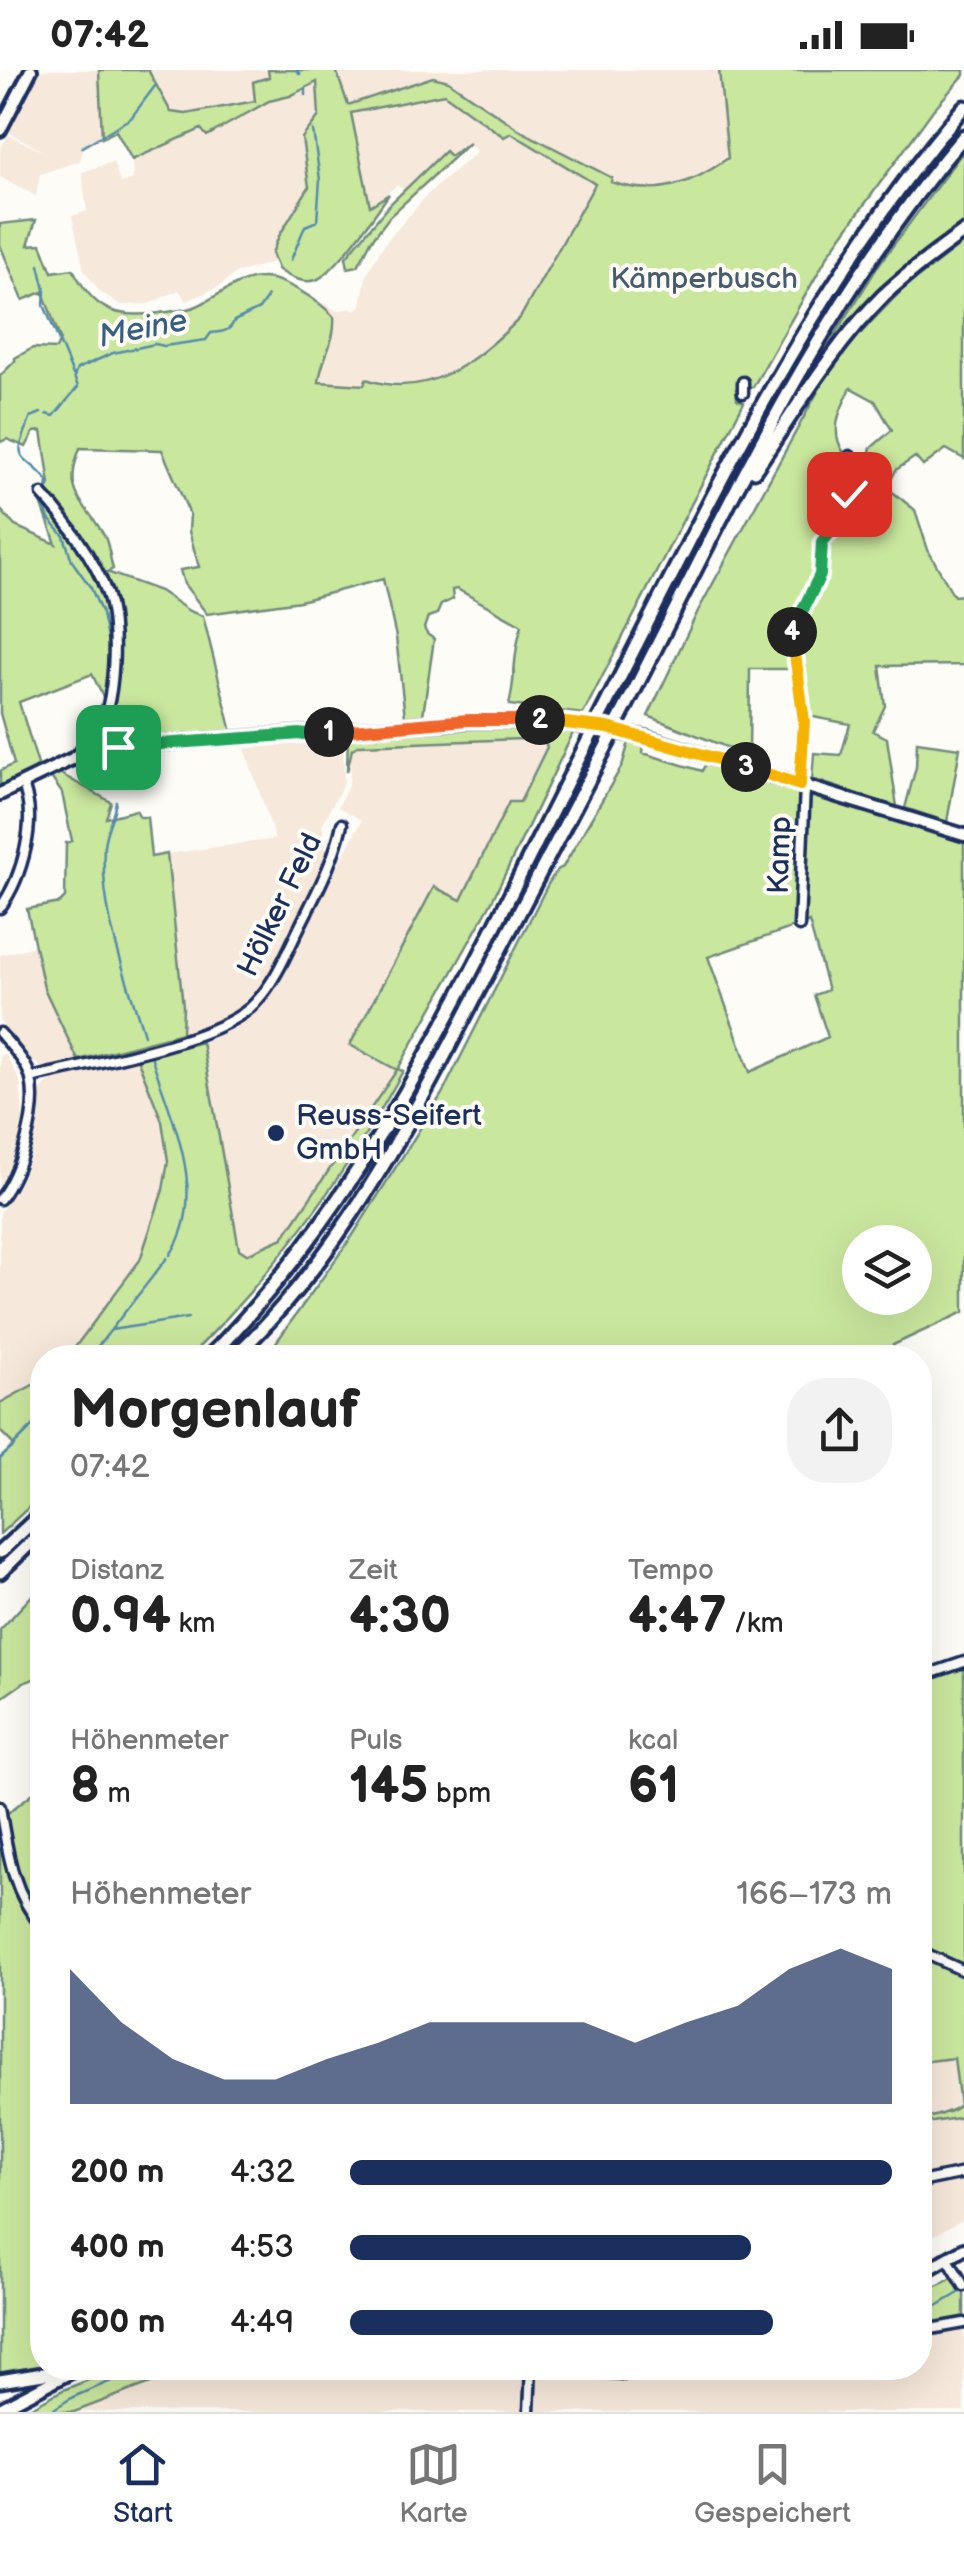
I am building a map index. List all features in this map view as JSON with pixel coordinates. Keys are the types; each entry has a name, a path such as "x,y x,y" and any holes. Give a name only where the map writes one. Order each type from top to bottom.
{"highway":[{"path":"220,1345 307,1244 386,1126 768,395 833,284 901,185 964,107"},
{"path":"244,1345 321,1255 414,1116 727,512 869,262 911,201 964,136"},
{"path":"789,407 884,296 964,232"},
{"path":"0,1552 30,1524"},
{"path":"0,1572 30,1543"},
{"path":"0,2382 30,2377"}],"main road":[{"path":"0,130 32,70"},
{"path":"0,794 70,760 118,747 468,720 546,720 645,737 964,835"},
{"path":"932,2268 964,2249"},
{"path":"0,2408 56,2380"}],"street":[{"path":"743,382 744,393"},
{"name":"Kamp","path":"799,926 804,721 792,628 820,575 822,542 844,516 850,456"},
{"path":"42,494 101,578 112,610 113,672 101,725 92,740 70,760"},
{"path":"0,908 13,890 30,820 22,783"},
{"name":"Hölker Feld","path":"31,1078 205,1034 240,1017 265,992 277,971 335,856 342,824"},
{"path":"0,1033 31,1078 24,1151 0,1199"},
{"path":"932,1673 964,1662"},
{"path":"0,1808 14,1873 30,1908"},
{"path":"932,1957 964,1971"},
{"path":"932,2180 964,2173"},
{"path":"948,2259 964,2286"},
{"path":"932,2329 964,2323"},
{"path":"529,2412 530,2380"}],"shaded area":[{"path":"41,70 99,70 102,138 83,148 80,161 40,174 36,196 0,177 0,150 8,135 48,154 9,132"},
{"path":"148,70 268,70 269,77 256,101 186,114 171,113"},
{"path":"336,70 719,70 728,158 672,187 634,190 610,182 611,178 521,131 448,81 433,77 348,105"},
{"path":"317,82 319,116 302,138 309,187 275,244 274,262 236,273 220,286 187,301 179,290 148,304 121,305 100,292 84,270 72,216 87,211 82,172 113,162 120,183 133,179 132,160 201,129 208,136 269,101 290,96"},
{"path":"444,94 504,137 510,133 595,183 520,318 502,336 439,379 415,385 367,379 364,385 318,382 334,334 334,317 322,302 337,311 355,311 361,305 367,273 385,243 430,192 477,152 469,143 463,145 428,165 404,190 397,185 370,207 350,113"},
{"path":"343,740 344,782 322,825 327,860 266,978 236,1011 182,1033 183,1006 167,854 275,839 245,748"},
{"path":"544,740 547,748 520,803 509,802 460,900 433,887 350,1044 398,1070 283,1238 247,1254 239,1249 202,1042 237,1027 266,1001 362,820 338,807 349,784 352,749 360,745"},
{"path":"35,946 44,988 78,1060 43,1068 31,1060 0,1021 0,955"},
{"path":"5,1053 20,1081 23,1117 16,1152 0,1186 0,1057"},
{"path":"137,1058 162,1121 168,1161 163,1190 140,1260 76,1345 30,1345 30,1387 0,1403 0,1213 31,1156 41,1090 52,1080"},
{"path":"954,2058 964,2074 964,2219 932,2236 932,2061"},
{"path":"964,2318 964,2412 74,2412 158,2380 932,2380 932,2324"}],"green space":[{"name":"Kämperbusch","path":"99,70 148,70 171,112 186,114 255,101 253,82 269,77 268,70 336,70 348,105 433,77 448,81 521,131 612,178 611,182 642,188 672,186 701,175 728,158 719,70 964,70 964,75 933,110 830,252 753,387 736,389 737,399 744,402 583,714 509,705 522,625 457,589 452,590 453,599 428,617 424,628 434,639 423,715 405,717 396,637 383,579 300,601 207,614 184,584 180,570 199,567 189,531 190,515 162,450 80,448 74,487 106,541 113,569 107,572 160,591 203,616 232,732 142,739 80,753 100,734 110,671 105,701 92,674 19,702 39,768 0,787 0,771 14,764 0,713 0,509 15,526 56,544 41,502 50,484 42,431 34,432 26,447 7,439 0,442 0,376 15,358 33,348 56,349 60,339 43,292 23,300 0,245 0,224 36,220 28,245 41,244 52,272 73,269 98,303 118,313 144,315 184,310 245,281 280,281 311,297 334,317 319,382 364,385 366,379 410,385 450,373 469,362 520,318 595,184 511,133 504,137 444,94 351,113 370,206 389,194 334,266 316,280 301,280 278,269 272,253 309,187 302,138 319,116 317,82 290,96 269,101 207,136 201,129 132,160 116,131 102,138"},
{"path":"469,143 390,216 358,266 348,268 346,257 389,205 445,151 450,156"},
{"path":"964,150 964,226 885,287 818,362 880,263"},
{"path":"964,242 964,459 946,449 923,466 915,457 896,470 889,484 866,467 871,448 892,430 875,401 851,388 837,428 844,453 915,510 928,550 954,596 964,595 964,665 880,666 885,706 873,731 887,738 897,807 812,779 814,753 841,755 850,724 802,715 793,669 750,669 749,756 648,716 698,611 823,382 850,344 902,290"},
{"path":"535,724 574,731 491,903 398,1069 403,1071 381,1110 306,1222 201,1345 77,1345 140,1260 163,1190 168,1161 162,1121 137,1058 202,1042 239,1249 247,1254 283,1238 397,1070 350,1045 434,887 461,900 509,802 520,802 547,747 544,740 522,739 360,745 352,749 347,772 348,734"},
{"path":"629,742 644,745 643,753 702,771 707,761 964,840 964,1312 893,1345 274,1345 353,1235 442,1094 557,870 563,867 622,766","holes":["800,803 808,812 799,926 809,922 828,990 814,995 828,1037 750,1072 708,957 794,927"]},
{"path":"917,742 960,748 947,822 905,808 916,767"},
{"path":"54,770 111,802 106,818 136,810 140,817 147,817 151,857 167,854 183,1006 182,1033 78,1060 44,988 27,909 60,903 65,898 66,843 72,841 62,793 48,773"},
{"path":"30,1387 30,1506 0,1534 0,1458 15,1446 0,1431 0,1403"},
{"path":"30,1598 30,1680 0,1699 0,1630"},
{"path":"964,1658 964,2117 932,2122 932,2117 960,2105 954,2058 932,2061 932,1668"},
{"path":"30,1795 30,2372 0,2378 0,1819"},
{"path":"957,2276 964,2286 964,2318 932,2324 932,2288"},
{"path":"88,2380 158,2380 74,2412 22,2412"}],"waterway":[{"name":"Meine","path":"296,70 300,74"},
{"path":"82,147 131,118 155,86"},
{"name":"Meine","path":"306,88 306,95"},
{"name":"Meine","path":"291,260 305,226 317,221 320,180 313,130"},
{"path":"39,265 44,305 73,375"},
{"name":"Meine","path":"47,414 54,416 78,387 74,377 77,369 113,353 155,344 206,340 211,333 222,332 234,321 259,309 268,296"},
{"name":"Meine","path":"41,413 31,417 20,450 48,481 47,491"},
{"name":"Meine","path":"42,500 49,519 64,536 72,561 91,588 102,614 110,653"},
{"name":"Meine","path":"108,721 112,729 108,738"},
{"name":"Meine","path":"111,761 112,774"},
{"name":"Meine","path":"116,801 104,846 106,895 115,942 144,1035"},
{"name":"Meine","path":"151,1055 176,1130 187,1182 182,1231 170,1255"},
{"name":"Meine","path":"99,1345 167,1258"},
{"path":"111,1330 188,1318"},
{"name":"Meine","path":"0,1459 30,1429"},
{"path":"932,2309 964,2290"},
{"path":"49,2412 113,2380"}],"place":[{"name":"Reuss-Seifert GmbH","path":"276,1133"}],"route":[{"path":"118,747 468,720 546,720 645,737 800,785 804,721 792,628 820,575 822,542 844,516 849,494"}]}
